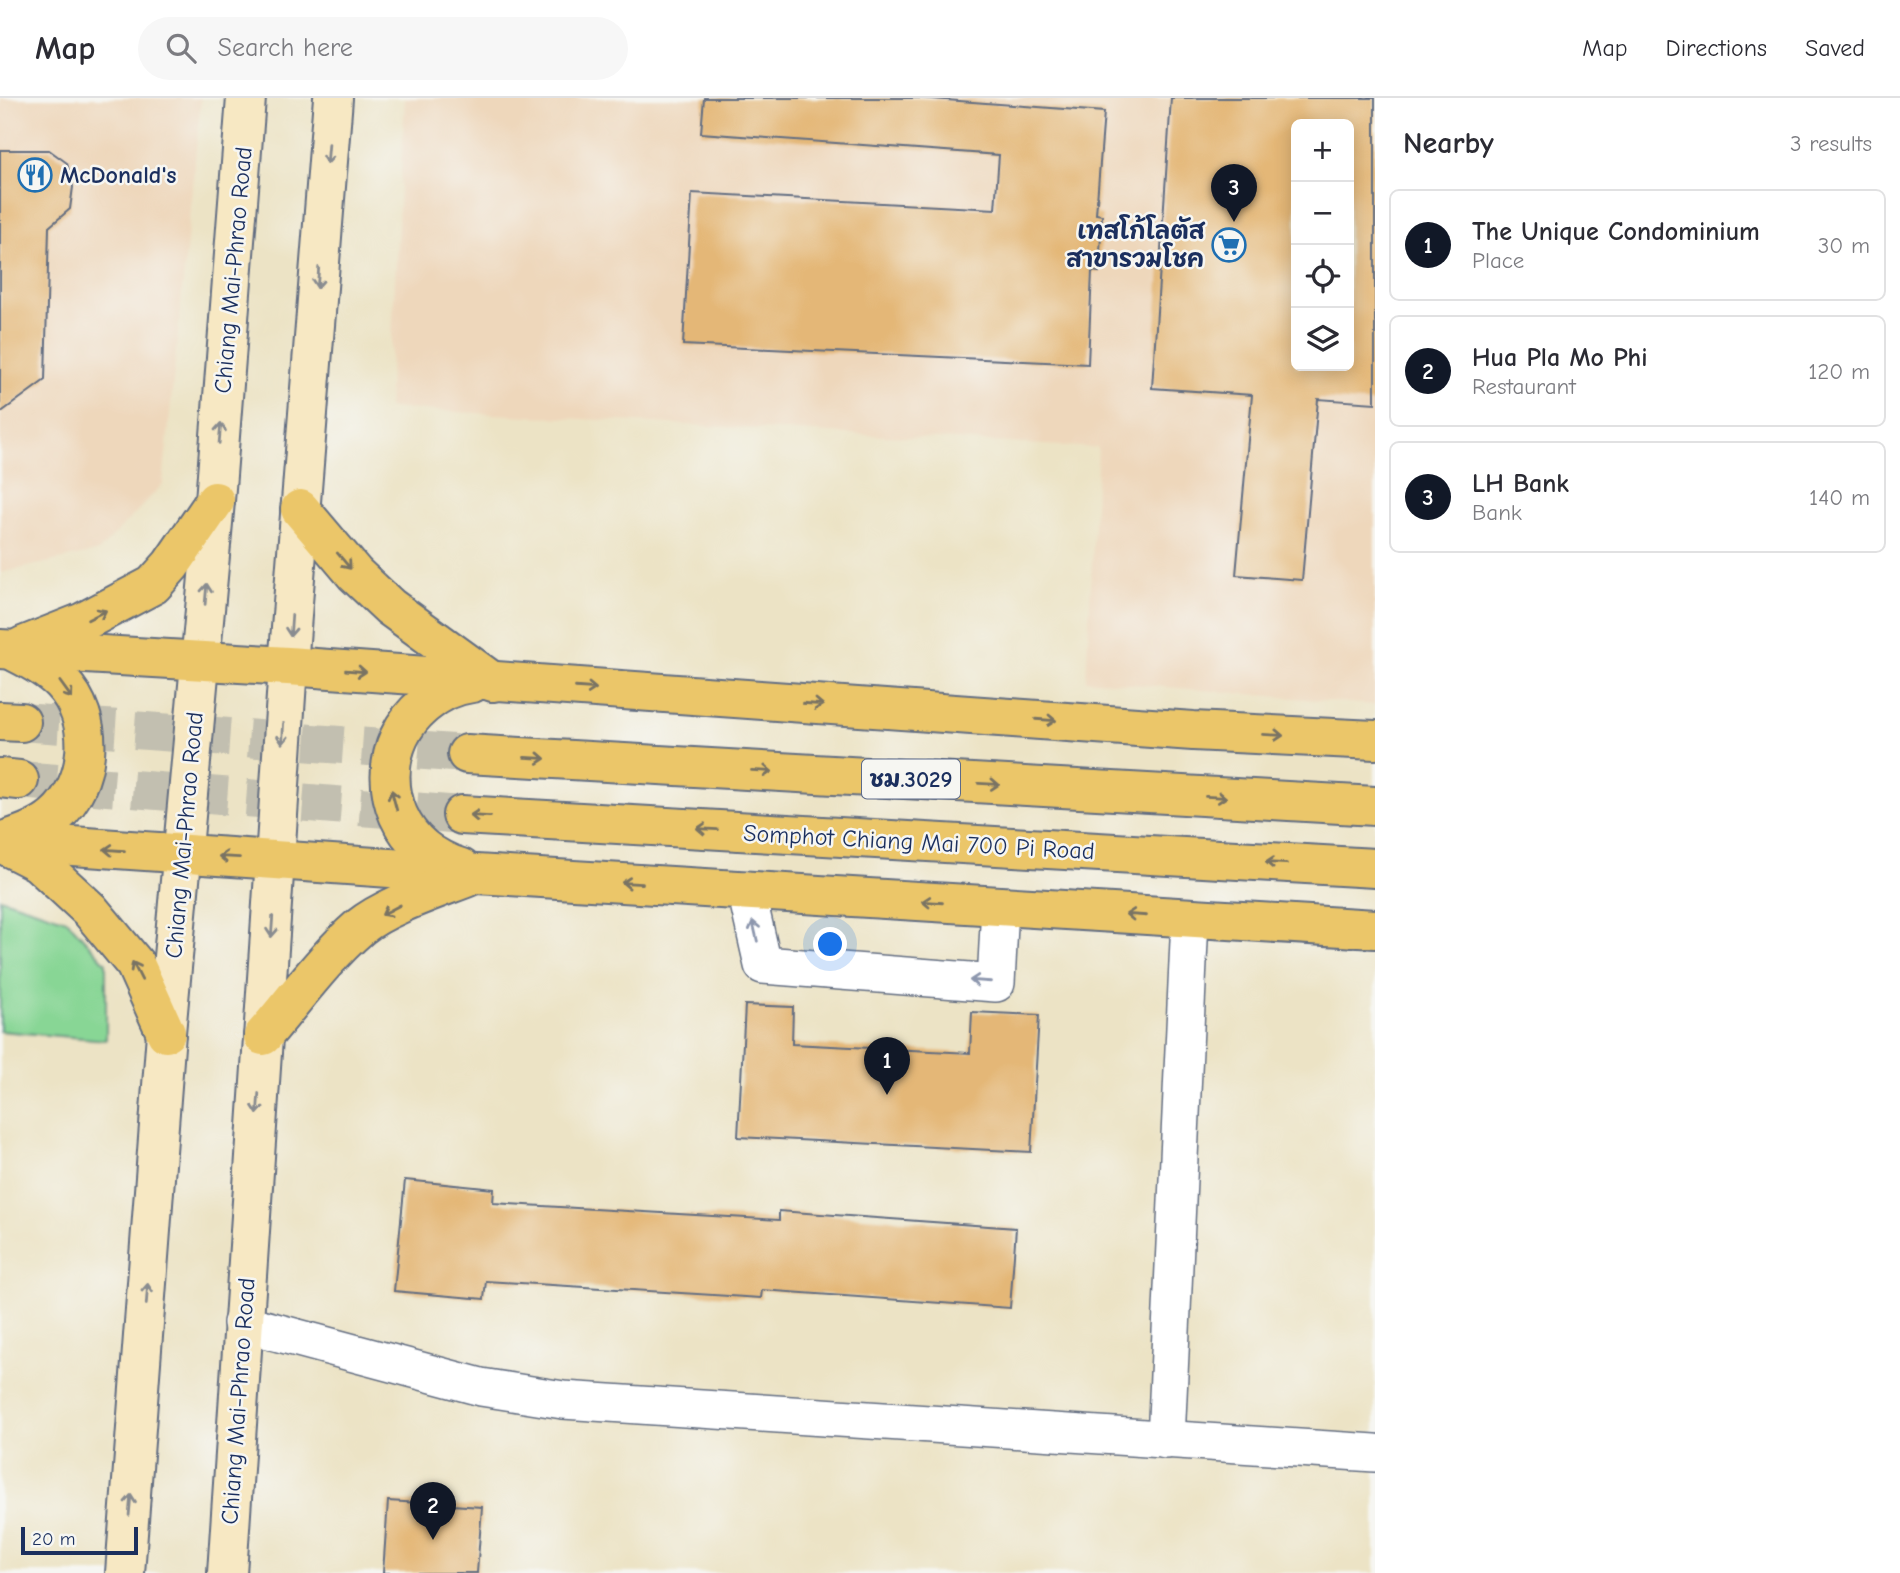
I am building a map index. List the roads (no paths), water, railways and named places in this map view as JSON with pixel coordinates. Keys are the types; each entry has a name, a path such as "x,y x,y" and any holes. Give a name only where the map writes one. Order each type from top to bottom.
{"main road":[{"name":"Chiang Mai-Phrao Road","path":"125,1573 166,1032 215,501 246,98"},
{"name":"Chiang Mai-Phrao Road","path":"227,1573 288,666 333,98"},
{"path":"6,650 81,623 153,585 171,565 215,501"},
{"path":"300,509 355,573 390,607 493,682"},
{"path":"6,650 288,666 1180,730 1375,740"},
{"path":"0,842 28,833 54,817 73,795 84,767 86,737 79,709 63,683 40,664 6,650"},
{"path":"477,874 448,863 423,848 403,825 392,798 389,769 397,739 413,714 436,695 463,684 493,682"},
{"name":"ชม.3029","path":"467,754 1375,806"},
{"name":"Somphot Chiang Mai 700 Pi Road","path":"462,815 1375,868"},
{"path":"0,842 1375,929"},
{"path":"0,842 37,862 89,910 135,964 166,1032"},
{"path":"264,1036 327,961 362,925 408,901 477,874"}],"street":[{"path":"746,890 763,965 996,982 1000,906"},
{"path":"1166,1440 1190,919"},
{"path":"242,1323 481,1387 563,1400 1375,1453"}],"tunnel":[{"path":"21,722 467,754"},
{"path":"19,780 462,815"}],"place":[{"name":"McDonald's","path":"35,175"},
{"name":"LH Bank","path":"1234,222"},
{"name":"เทสโก้โลตัส สาขารวมโชค","path":"1229,245"},
{"name":"The Unique Condominium","path":"887,1095"},
{"name":"Hua Pla Mo Phi","path":"433,1540"}]}
